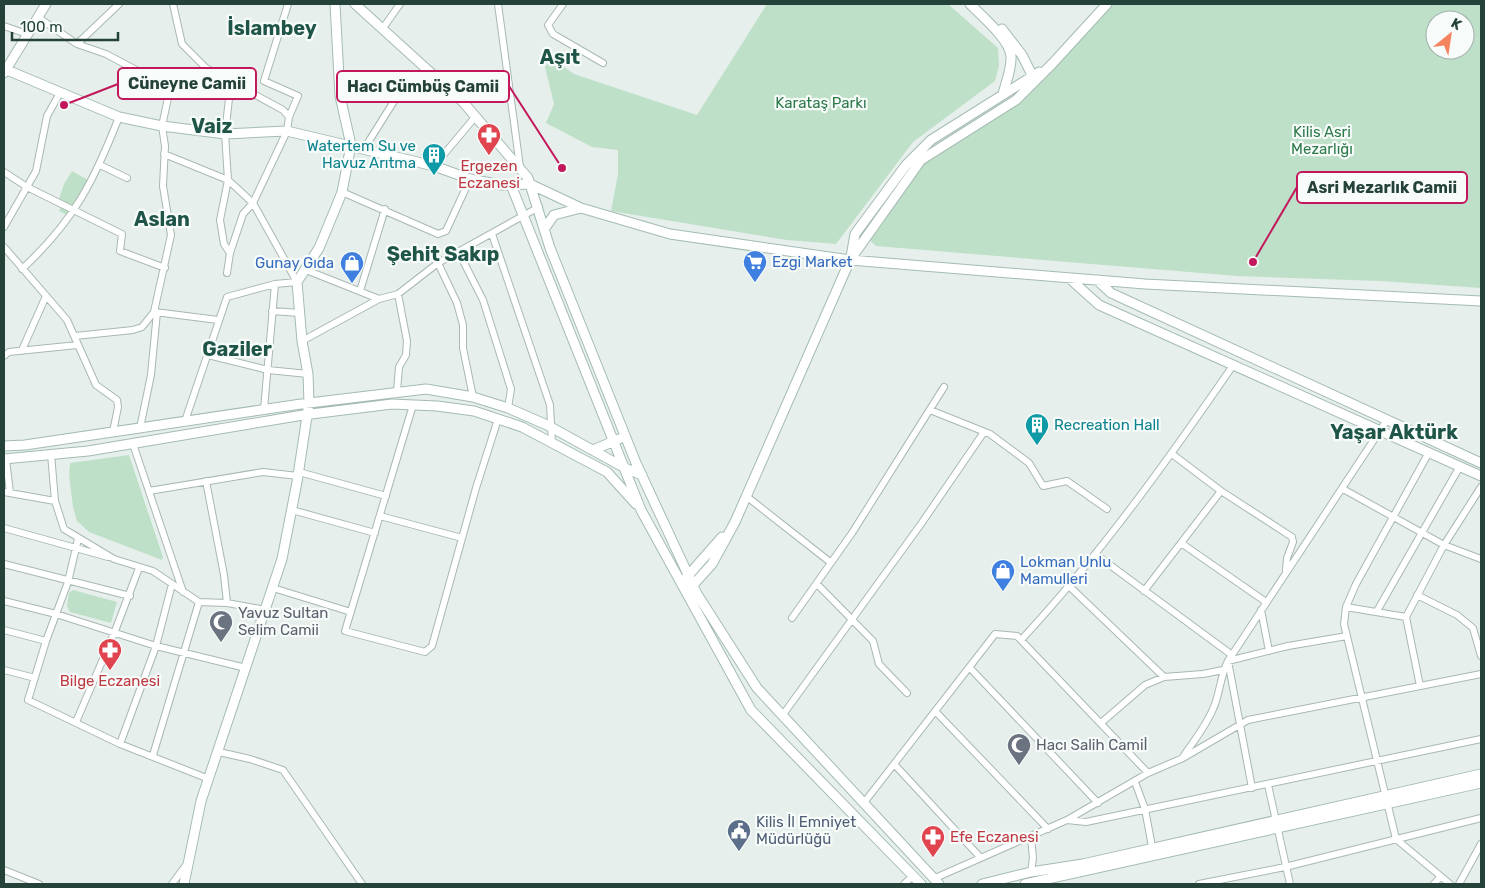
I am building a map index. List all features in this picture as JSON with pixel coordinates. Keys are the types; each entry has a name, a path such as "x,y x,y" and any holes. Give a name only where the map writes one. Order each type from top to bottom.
{"street":[{"path":"46,4 5,70 119,117 162,126 226,134 287,131 434,166 470,179 511,185 530,184 581,208 670,234 850,260 1097,280 1481,301"},
{"path":"77,44 119,4"},
{"path":"173,4 182,44 206,68 283,110 289,117"},
{"path":"227,273 230,253 243,214 253,202 287,131 289,117 298,96 264,81 288,4"},
{"path":"185,421 227,297 275,284 297,282 319,248 342,192 350,145 340,96 335,4"},
{"path":"355,4 476,116 520,167 530,184 550,248 642,475 693,585 757,688 936,881 980,857 1067,820 1136,782 1148,773 1182,758 1241,724 1362,697 1481,674"},
{"path":"383,28 400,4"},
{"path":"505,4 499,7 520,167"},
{"path":"563,4 548,25 553,34 604,63"},
{"path":"971,4 1004,31 1022,55 1033,79"},
{"path":"971,4 1002,38 1011,54 1011,66 1002,94"},
{"path":"850,260 855,234 906,165 931,140 1002,94 1033,79 1052,64 1107,5"},
{"path":"39,18 77,44 106,54 138,71 168,98 162,126 165,146 163,186 172,235 155,312 148,396 140,428"},
{"path":"4,26 27,34"},
{"path":"683,588 693,585 712,564 735,522 850,260 922,160 1016,100 1033,79"},
{"path":"230,253 224,244 220,220 228,180 226,134 231,81"},
{"path":"364,149 401,90"},
{"path":"4,227 36,172 47,116 60,93"},
{"path":"434,166 476,116"},
{"path":"22,270 40,253 74,211 100,165 119,117"},
{"path":"164,154 228,180 253,202 297,282 302,341 308,374 309,403 282,559 201,802 184,884"},
{"path":"100,165 126,178"},
{"path":"4,172 27,187 122,234 120,251 165,268"},
{"path":"342,192 385,209 438,234 446,231 470,179"},
{"path":"511,185 642,510 751,710 921,884"},
{"path":"302,341 379,299 398,294 438,263 492,234 522,215 539,208"},
{"path":"545,228 554,215 581,208"},
{"path":"360,291 385,209"},
{"path":"492,234 550,405 552,443"},
{"path":"4,247 67,320 96,385 117,400 118,407 113,432"},
{"path":"458,251 483,300 511,389 508,408"},
{"path":"438,263 457,303 463,325 463,348 473,397"},
{"path":"306,270 379,299"},
{"path":"1068,278 1099,305 1234,364 1459,468 1481,476"},
{"path":"1097,280 1111,293 1481,463"},
{"path":"264,409 275,284"},
{"path":"397,391 399,368 406,355 407,341 398,294"},
{"path":"22,350 46,296"},
{"path":"272,311 300,313"},
{"path":"155,312 218,320"},
{"path":"75,336 133,330 142,327 155,312"},
{"path":"4,356 7,352 77,345"},
{"path":"208,355 268,370 308,374"},
{"path":"1021,640 1070,588 1172,454 1234,364"},
{"path":"792,618 852,533 944,387"},
{"path":"4,446 397,391 426,389 473,397 508,408 552,427 625,468 642,475"},
{"path":"55,501 7,493 5,459 88,451 308,414 392,404 474,411 522,427 607,472 642,510"},
{"path":"412,405 345,631 425,652 432,646 498,419"},
{"path":"930,410 984,432 1029,464 1043,486 1067,481 1107,509"},
{"path":"1182,758 1212,712 1221,689 1223,670 1230,658 1387,420"},
{"path":"782,716 984,432"},
{"path":"593,450 626,436"},
{"path":"133,444 184,593"},
{"path":"51,454 55,501 64,529 114,559"},
{"path":"1172,454 1220,491 1292,537 1293,542 1287,558 1286,571"},
{"path":"1428,454 1395,517 1356,584 1346,607 1344,624 1396,839 1450,884"},
{"path":"601,469 625,468"},
{"path":"1377,611 1459,468"},
{"path":"149,492 263,472 298,474 386,496"},
{"path":"206,482 227,603"},
{"path":"1420,686 1406,617 1444,545 1481,487"},
{"path":"1342,489 1444,545 1481,559"},
{"path":"1144,591 1220,491"},
{"path":"746,496 830,562"},
{"path":"292,510 375,533"},
{"path":"380,516 462,538"},
{"path":"683,588 688,574 735,522"},
{"path":"4,528 153,572 199,602 227,603 266,610"},
{"path":"78,539 68,582 46,641 28,700 120,744 153,755 209,780"},
{"path":"1181,543 1266,602"},
{"path":"1095,554 1230,658 1252,788"},
{"path":"4,564 68,582 130,596"},
{"path":"76,722 130,596 139,568"},
{"path":"120,744 156,646 172,584"},
{"path":"817,584 875,644 881,667 907,693"},
{"path":"273,588 351,612"},
{"path":"1070,588 1164,677"},
{"path":"1417,595 1457,615 1473,628 1481,656"},
{"path":"4,601 115,631 156,646 246,668"},
{"path":"153,755 199,602"},
{"path":"1346,607 1406,617"},
{"path":"1261,610 1269,651"},
{"path":"1473,628 1481,626"},
{"path":"4,630 46,641"},
{"path":"864,804 995,634 1017,636 1148,773"},
{"path":"1230,658 1347,636"},
{"path":"970,668 1098,803"},
{"path":"4,670 35,678"},
{"path":"1101,723 1145,685 1164,677 1203,674 1223,670"},
{"path":"936,712 1048,829"},
{"path":"1067,820 1086,822 1481,739"},
{"path":"219,752 250,759 283,770 362,884"},
{"path":"895,765 980,857"},
{"path":"1386,800 1481,774"},
{"path":"1136,782 1145,809 1153,852"},
{"path":"1025,884 1277,824 1386,800 1481,783"},
{"path":"1268,785 1290,884"},
{"path":"1198,884 1285,867 1481,818"},
{"path":"1031,836 1033,858 1031,872"},
{"path":"1459,884 1481,844"},
{"path":"984,884 1031,872 1153,852"},
{"path":"172,884 188,862"},
{"path":"4,870 40,884"},
{"path":"904,884 913,876"},
{"path":"1434,884 1440,877"}],"green space":[{"name":"Karataş Parkı","path":"767,4 948,4 998,48 999,66 995,81 913,142 836,244 787,240 611,211 618,174 618,150 592,147 546,123 554,104 545,67 551,58 574,74 697,115"},
{"name":"Kilis Asri Mezarlığı","path":"1110,4 1481,4 1481,288 1380,281 1237,276 876,246 865,235 923,159 1020,96"},
{"path":"72,171 88,180 67,215 59,211 64,201 59,199 64,184"},
{"path":"129,455 163,557 162,560 89,532 77,521 73,507 69,475 70,463"},
{"path":"73,590 117,602 111,623 70,612 67,606 69,593"}],"place":[{"name":"Cüneyne Camii","path":"64,105"},
{"name":"Ergezen Eczanesi","path":"489,156"},
{"name":"Hacı Cümbüş Camii","path":"562,168"},
{"name":"Watertem Su ve Havuz Arıtma","path":"434,176"},
{"name":"Asri Mezarlık Camii","path":"1253,262"},
{"name":"Ezgi Market","path":"755,283"},
{"name":"Gunay Gıda","path":"352,284"},
{"name":"Recreation Hall","path":"1037,446"},
{"name":"Lokman Unlu Mamulleri","path":"1003,592"},
{"name":"Yavuz Sultan Selim Camii","path":"221,643"},
{"name":"Bilge Eczanesi","path":"110,671"},
{"name":"Hacı Salih Camiİ","path":"1019,766"},
{"name":"Kilis İl Emniyet Müdürlüğü","path":"739,852"},
{"name":"Efe Eczanesi","path":"933,858"}],"district":[{"name":"İslambey","path":"272,28"},
{"name":"Aşıt","path":"560,57"},
{"name":"Vaiz","path":"212,126"},
{"name":"Aslan","path":"162,219"},
{"name":"Şehit Sakıp","path":"443,254"},
{"name":"Gaziler","path":"237,349"},
{"name":"Yaşar Aktürk","path":"1394,432"}]}
